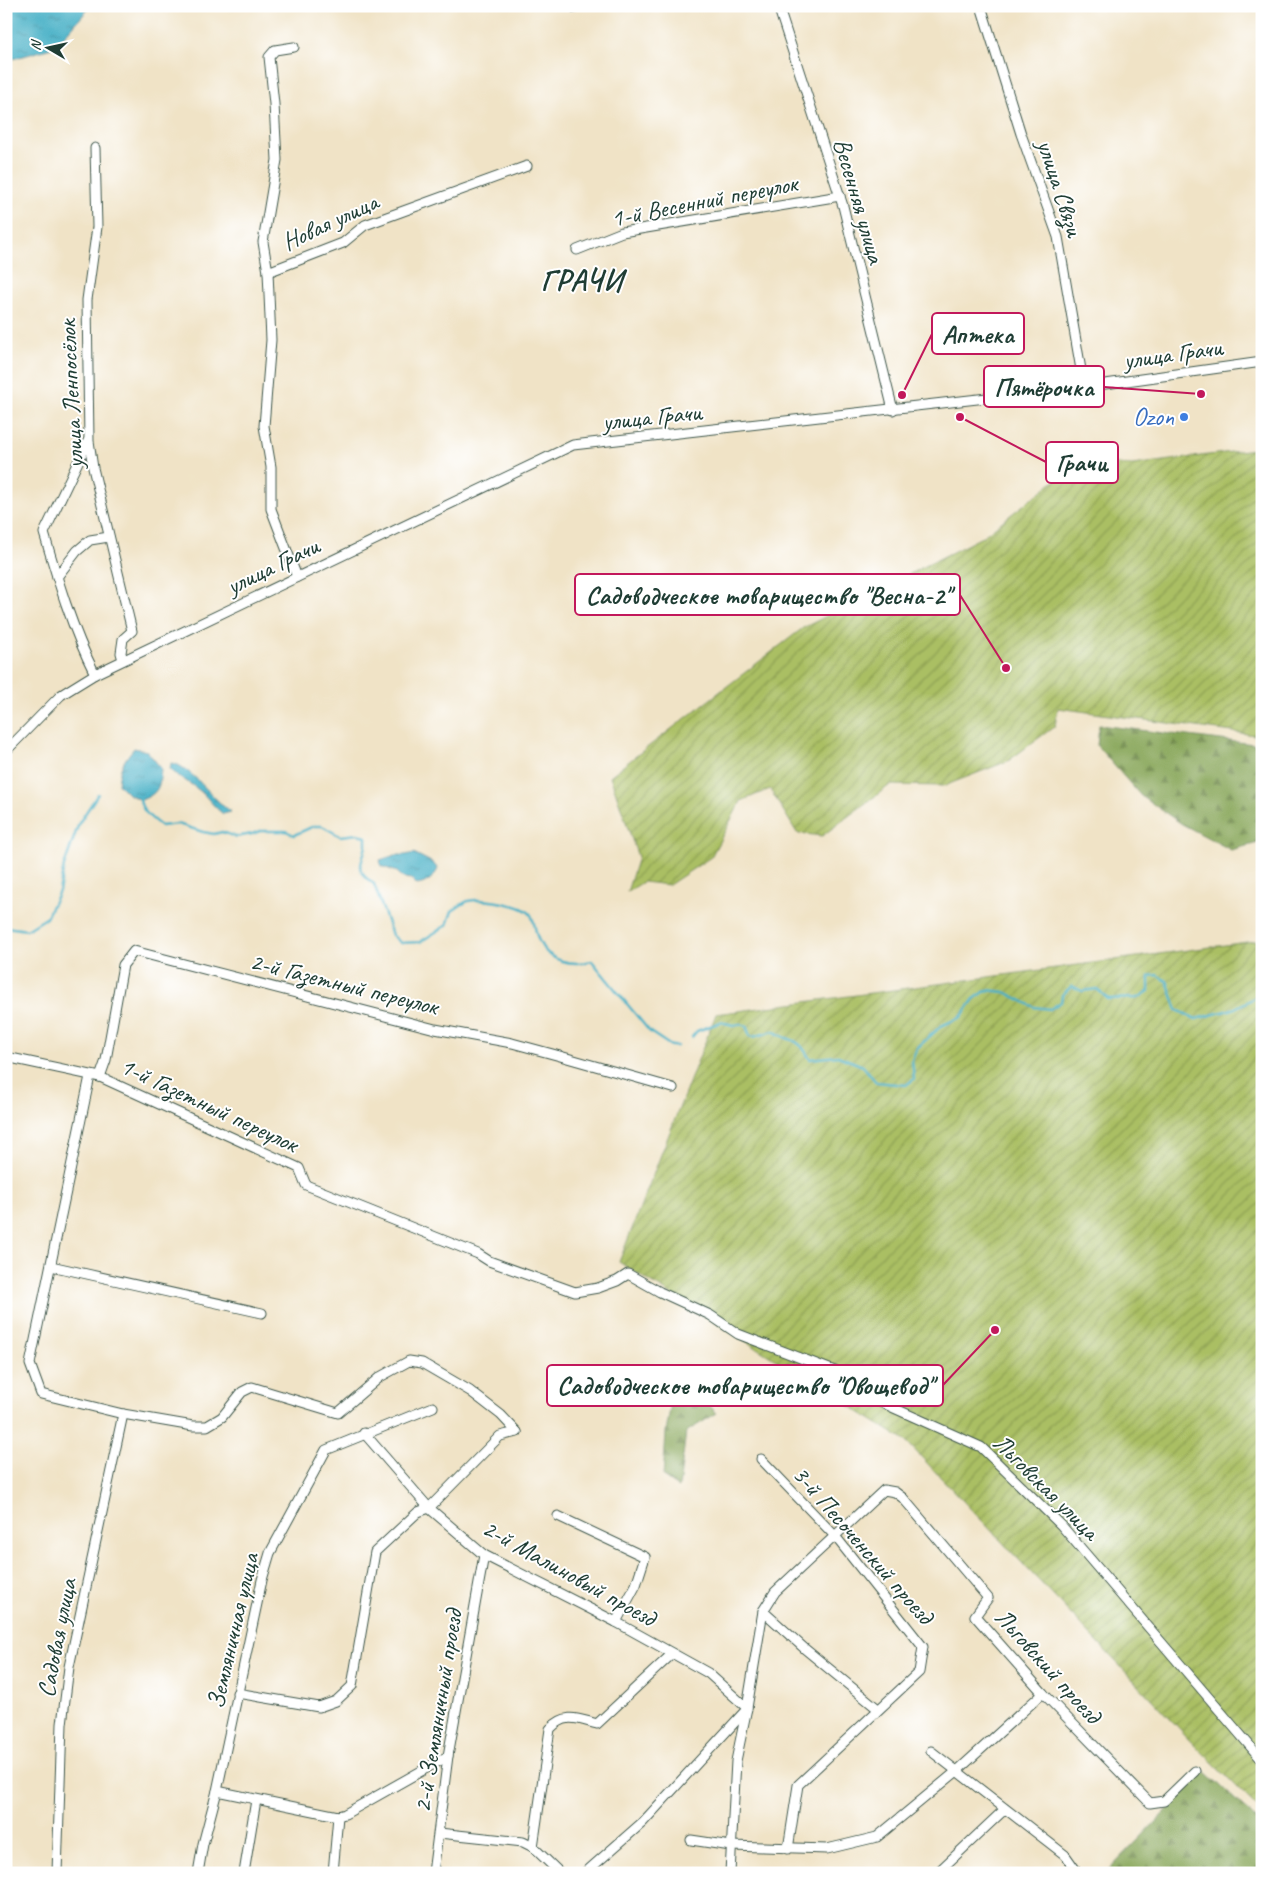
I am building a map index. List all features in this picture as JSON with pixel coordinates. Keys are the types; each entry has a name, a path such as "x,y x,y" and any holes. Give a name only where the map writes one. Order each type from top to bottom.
{"street":[{"path":"572,6 575,8 580,6"},
{"name":"Весенняя улица","path":"778,6 840,196 893,410"},
{"name":"улица Связи","path":"981,6 1021,134 1058,238 1084,387"},
{"name":"Новая улица","path":"294,47 275,50 269,57 277,160 263,242 268,272 343,243 365,225 526,166"},
{"name":"улица Ленпосёлок","path":"95,148 96,227 86,300 88,441 132,631 123,639 121,652 123,660"},
{"name":"1-й Весенний переулок","path":"577,250 622,232 840,196"},
{"path":"268,272 271,340 264,426 271,467 271,509 297,576"},
{"name":"улица Грачи","path":"6,751 62,695 95,674 573,445 1084,387 1262,362"},
{"path":"88,441 44,533 82,649 95,674"},
{"path":"57,577 76,551 90,540 109,537"},
{"name":"2-й Газетный переулок","path":"100,1077 106,1060 123,965 134,950 435,1029 512,1043 673,1088"},
{"name":"1-й Газетный переулок","path":"6,1057 100,1077 299,1168 306,1185 478,1254 489,1261 575,1292"},
{"path":"90,1076 30,1364 41,1394 123,1414 193,1426 207,1426 222,1417 242,1392 252,1387 338,1413 380,1376 409,1361 422,1363 470,1391 501,1415 517,1432 500,1436 429,1508 418,1512 375,1552 352,1686 336,1701 319,1707 237,1693"},
{"path":"51,1266 262,1313"},
{"name":"Льговская улица","path":"575,1292 598,1288 617,1281 628,1274 660,1292 710,1315 738,1334 838,1372 867,1396 981,1447 1061,1525 1262,1760"},
{"name":"Земляничная улица","path":"198,1873 202,1844 217,1791 262,1580 270,1553 326,1450 433,1407"},
{"name":"Садовая улица","path":"57,1873 62,1724 69,1667 123,1414"},
{"name":"2-й Малиновый проезд","path":"364,1434 429,1508 484,1555 616,1622 708,1673 748,1708"},
{"name":"3-й Песоченский проезд","path":"761,1459 835,1536 923,1647 919,1672 798,1785 788,1848"},
{"name":"Льговский проезд","path":"835,1536 884,1490 895,1492 903,1498 988,1598 975,1616 1043,1693 1150,1803 1164,1801 1195,1771"},
{"path":"558,1516 645,1557 636,1585 616,1622"},
{"path":"730,1873 736,1760 748,1708 763,1611 775,1592 835,1536"},
{"name":"2-й Земляничный проезд","path":"433,1873 448,1756 484,1555"},
{"path":"763,1611 805,1649 878,1709"},
{"path":"533,1847 550,1729 557,1722 573,1717 597,1724 672,1654"},
{"path":"691,1840 731,1846 827,1849 877,1838 957,1771 1043,1693"},
{"path":"585,1873 643,1822 748,1708"},
{"path":"932,1750 1065,1855 1074,1871"},
{"path":"217,1791 338,1816 345,1814 448,1756"},
{"path":"244,1873 256,1800"},
{"path":"937,1873 1005,1809"},
{"path":"332,1873 338,1816"},
{"path":"439,1833 516,1841 533,1847 560,1873"}],"green space":[{"path":"1262,448 1262,736 1058,708 1055,726 1008,761 944,786 890,785 822,836 797,833 770,789 741,801 711,857 669,885 643,882 627,892 638,857 610,776 803,628 982,537 1079,462 1132,465"},
{"path":"1099,725 1262,745 1262,842 1231,850 1182,824 1141,796 1097,746"},
{"path":"1262,940 1262,1812 1195,1745 907,1442 619,1262 716,1014"},
{"path":"681,1377 717,1413 686,1432 679,1488 663,1477 666,1432 672,1398"},
{"path":"1205,1771 1262,1825 1262,1873 1106,1873"}],"water":[{"path":"6,6 91,6 55,47 6,61"},
{"path":"134,748 147,751 161,768 159,785 155,792 141,800 128,794 118,784 123,764"},
{"path":"171,763 178,765 194,776 231,812 223,814 193,785 170,769"},
{"path":"414,853 433,863 438,869 427,882 417,885 411,879 403,878 397,872 381,866 380,860 395,855"}],"waterway":[{"path":"6,927 27,930 46,918 59,891 64,866 79,823 98,794"},
{"path":"140,799 145,811 161,826 178,824 203,832 214,834 222,832 236,837 260,831 286,831 294,835 314,826 322,826 340,836 358,834 366,837 366,846 360,868 365,877 374,884 392,935 401,943 420,942 447,925 452,911 468,901 492,901 512,905 527,911 531,915 539,941 548,954 561,961 577,963 592,961 650,1032 671,1046 677,1046"},
{"path":"692,1037 697,1031 721,1022 746,1026 750,1036 753,1037 774,1031 797,1042 810,1059 838,1056 863,1066 876,1082 906,1085 914,1079 912,1060 917,1048 941,1026 961,1017 974,999 987,990 1005,992 1034,1007 1050,1009 1061,1002 1062,995 1072,986 1082,991 1097,989 1108,999 1138,998 1149,991 1149,976 1157,975 1167,981 1177,1010 1196,1019 1233,1009 1262,994"}],"place":[{"name":"Пятёрочка","path":"1201,394"},
{"name":"Аптека","path":"902,395"},
{"name":"Грачи","path":"960,417"},
{"name":"Ozon","path":"1184,417"},
{"name":"Садоводческое товарищество \"Весна-2\"","path":"1006,668"},
{"name":"Садоводческое товарищество \"Овощевод\"","path":"995,1330"}],"district":[{"name":"ГРАЧИ","path":"582,280"}]}
